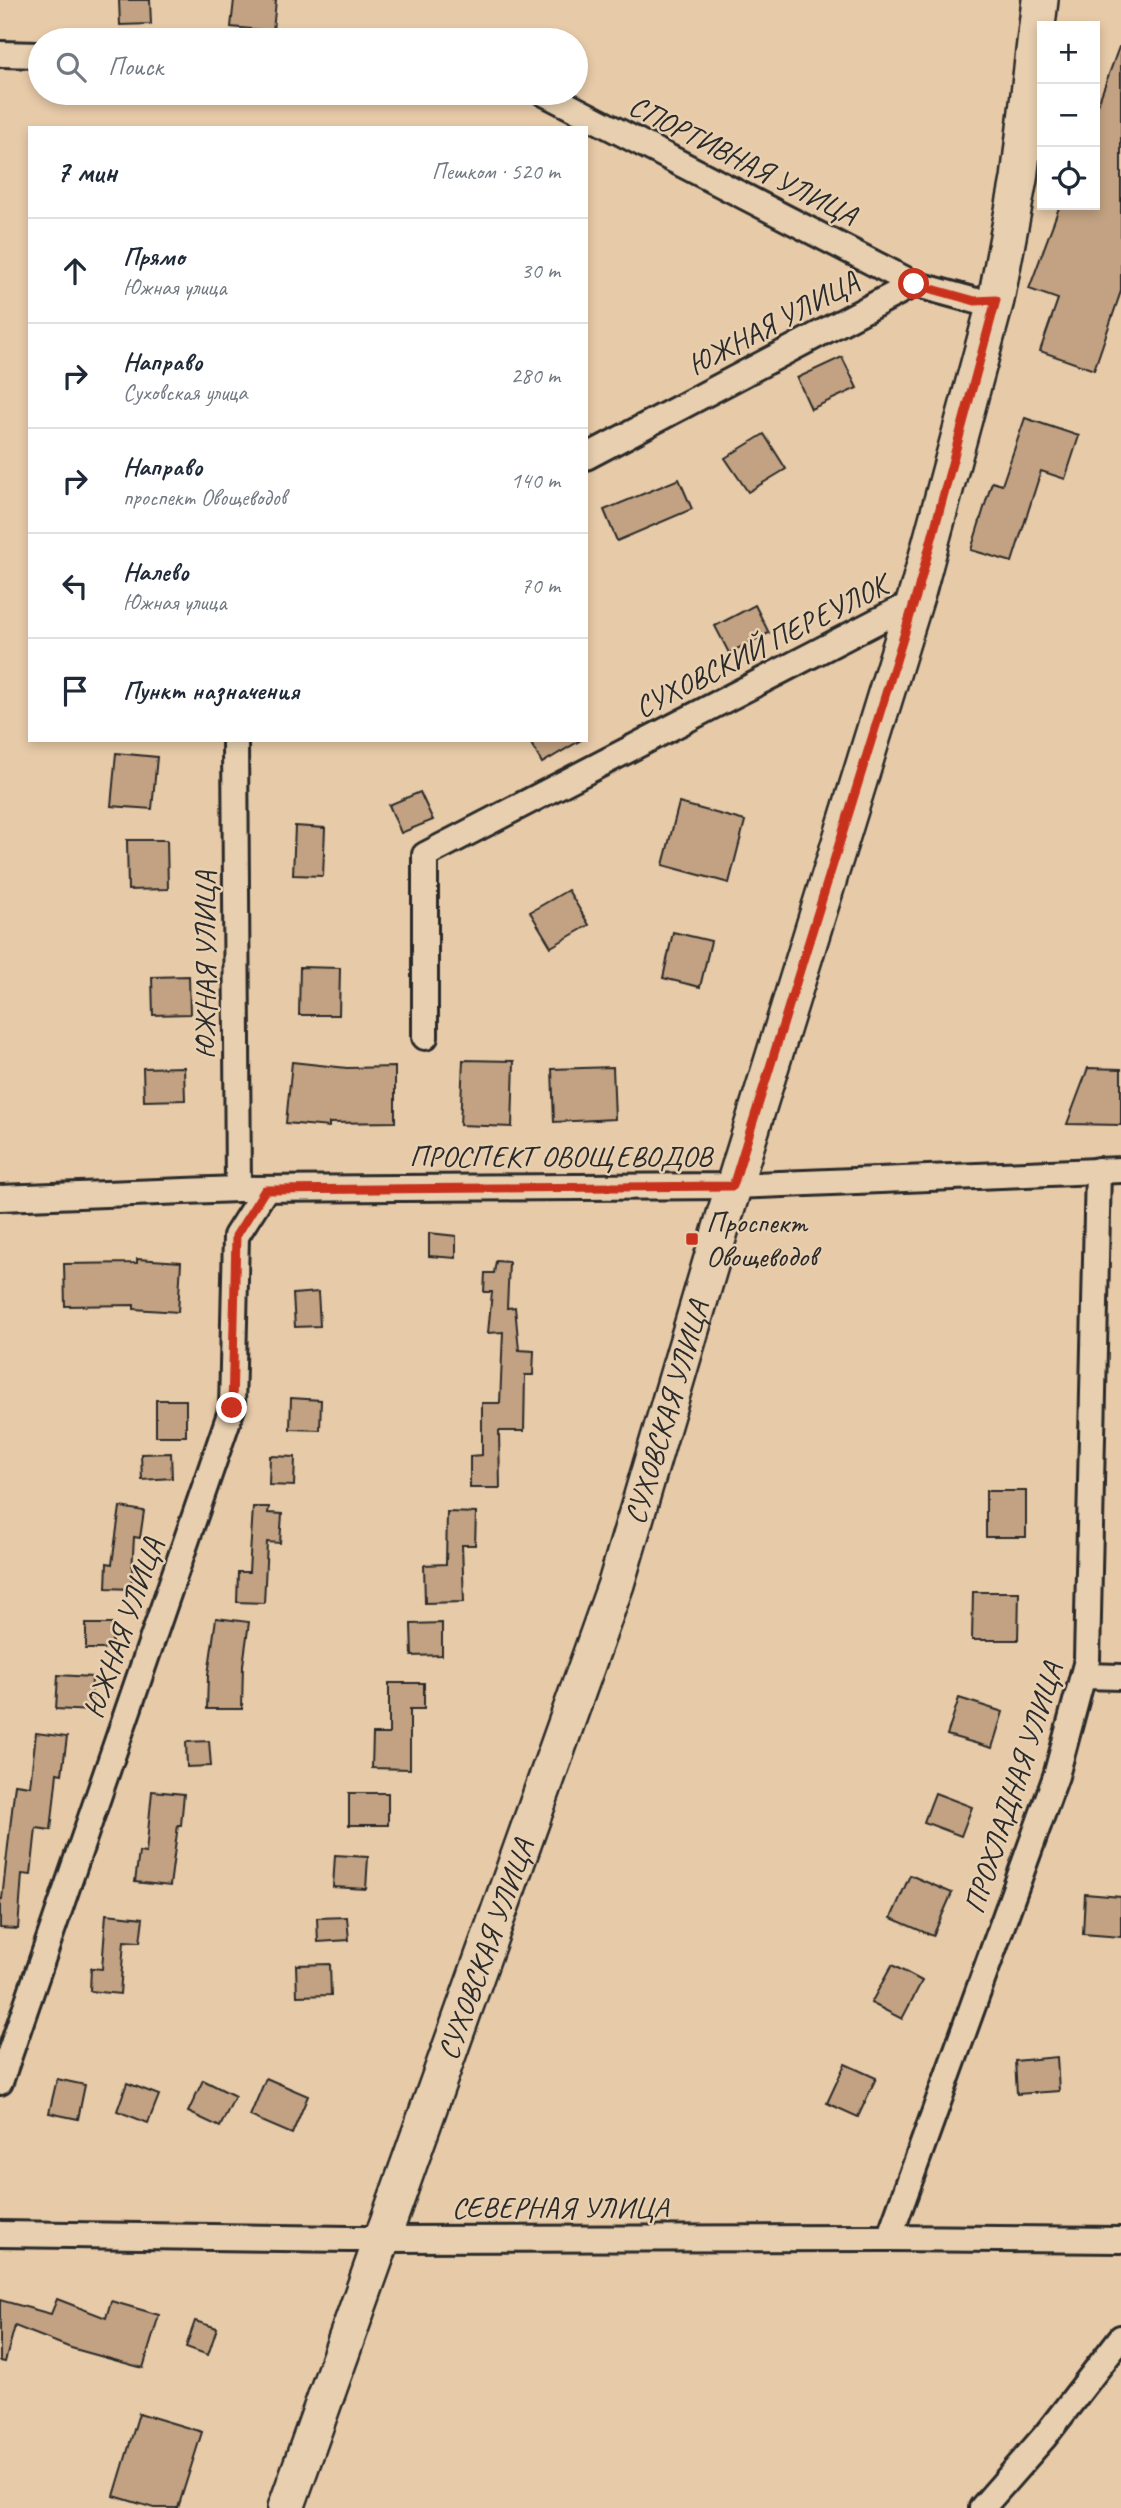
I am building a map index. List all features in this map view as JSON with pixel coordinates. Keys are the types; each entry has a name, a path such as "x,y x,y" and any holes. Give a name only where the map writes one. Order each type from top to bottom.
{"street":[{"name":"СУХОВСКАЯ УЛИЦА","path":"286,2508 616,1584 733,1186 914,602 996,300 1019,179 1040,0"},
{"path":"0,54 28,55"},
{"name":"СПОРТИВНАЯ УЛИЦА","path":"567,105 914,284"},
{"path":"914,284 975,301 996,300"},
{"name":"ЮЖНАЯ УЛИЦА","path":"588,456 914,284"},
{"name":"СУХОВСКИЙ ПЕРЕУЛОК","path":"425,1037 425,855 914,602"},
{"name":"ЮЖНАЯ УЛИЦА","path":"235,742 238,1189"},
{"name":"ПРОСПЕКТ ОВОЩЕВОДОВ","path":"0,1198 238,1189 733,1186 1109,1170"},
{"name":"ПРОХЛАДНАЯ УЛИЦА","path":"889,2238 1056,1776 1087,1660 1109,1170"},
{"name":"ЮЖНАЯ УЛИЦА","path":"0,2082 232,1408 236,1236 265,1190"},
{"path":"1083,1676 1121,1676"},
{"name":"СЕВЕРНАЯ УЛИЦА","path":"0,2234 381,2239 1121,2240"},
{"path":"982,2508 1045,2436 1121,2338"}],"building":[{"path":"119,0 150,0 151,24 120,25"},
{"path":"234,0 276,0 273,28 231,27"},
{"path":"1121,47 1121,291 1094,370 1040,351 1058,299 1029,289 1058,210 1100,210 1100,98"},
{"path":"842,357 857,388 811,409 797,378"},
{"path":"1025,418 1079,436 1065,479 1041,471 1012,562 971,550 992,482 1002,485"},
{"path":"764,434 786,469 748,492 725,458"},
{"path":"679,479 692,509 617,541 604,510"},
{"path":"755,605 769,633 729,653 715,626"},
{"path":"530,742 578,742 542,763"},
{"path":"116,753 157,757 152,809 111,806"},
{"path":"420,792 433,820 401,833 389,805"},
{"path":"679,803 745,821 729,883 663,865"},
{"path":"295,826 325,828 323,876 293,875"},
{"path":"127,840 167,840 168,889 128,890"},
{"path":"568,890 589,925 551,947 530,912"},
{"path":"673,932 711,941 700,987 663,978"},
{"path":"300,967 340,968 339,1015 299,1015"},
{"path":"189,976 190,1014 153,1015 152,977"},
{"path":"463,1060 514,1061 512,1127 460,1125"},
{"path":"292,1062 347,1068 395,1067 395,1122 329,1123 329,1127 286,1123"},
{"path":"184,1067 185,1100 144,1101 143,1068"},
{"path":"613,1067 615,1119 554,1122 552,1069"},
{"path":"1088,1068 1121,1069 1121,1125 1067,1124"},
{"path":"429,1233 456,1236 456,1258 429,1256"},
{"path":"137,1259 181,1262 178,1312 134,1309 134,1305 65,1306 64,1264 137,1263"},
{"path":"496,1261 509,1262 507,1308 515,1307 519,1350 534,1351 533,1375 525,1375 524,1431 499,1431 500,1488 470,1488 470,1456 482,1455 482,1403 500,1403 503,1332 488,1333 492,1292 484,1292 485,1273 494,1273"},
{"path":"318,1292 320,1326 295,1327 293,1294"},
{"path":"291,1398 321,1400 320,1430 290,1429"},
{"path":"156,1400 186,1400 186,1436 156,1436"},
{"path":"171,1453 172,1478 142,1480 141,1454"},
{"path":"270,1456 295,1457 294,1486 269,1485"},
{"path":"986,1491 1026,1491 1026,1537 986,1537"},
{"path":"120,1507 144,1511 140,1538 134,1537 131,1589 106,1588 107,1563 112,1564"},
{"path":"253,1507 269,1507 268,1513 282,1514 280,1543 267,1542 264,1603 237,1602 238,1572 249,1572"},
{"path":"447,1512 476,1513 475,1545 462,1545 464,1602 425,1603 424,1565 446,1564"},
{"path":"973,1592 1019,1592 1018,1640 972,1640"},
{"path":"216,1618 249,1622 243,1665 242,1709 207,1709 208,1675"},
{"path":"442,1623 442,1655 412,1656 411,1624"},
{"path":"86,1624 112,1624 112,1649 86,1649"},
{"path":"58,1675 92,1677 91,1711 56,1709"},
{"path":"389,1683 424,1683 424,1709 410,1709 410,1769 372,1768 373,1734 389,1734"},
{"path":"959,1698 1003,1712 992,1748 947,1735"},
{"path":"36,1733 67,1737 62,1774 57,1773 51,1830 36,1828 31,1875 22,1874 18,1929 0,1928 0,1899 15,1784 30,1786"},
{"path":"209,1741 211,1766 187,1767 186,1742"},
{"path":"152,1791 184,1794 170,1886 135,1882 139,1852 146,1853"},
{"path":"349,1793 388,1793 388,1825 349,1825"},
{"path":"935,1793 972,1807 961,1836 924,1822"},
{"path":"335,1855 368,1857 366,1889 333,1887"},
{"path":"910,1875 952,1893 933,1936 891,1918"},
{"path":"1085,1894 1121,1897 1121,1937 1083,1934"},
{"path":"106,1914 143,1918 140,1942 124,1941 120,1994 90,1991 91,1968 102,1969"},
{"path":"347,1917 349,1940 318,1942 317,1918"},
{"path":"330,1964 331,1995 297,1996 296,1965"},
{"path":"892,1965 922,1981 902,2019 871,2003"},
{"path":"1057,2057 1059,2091 1017,2094 1015,2061"},
{"path":"845,2064 876,2078 858,2117 827,2103"},
{"path":"266,2078 308,2096 292,2134 250,2116"},
{"path":"57,2079 85,2085 78,2119 49,2113"},
{"path":"203,2080 235,2096 220,2127 188,2112"},
{"path":"127,2083 159,2095 148,2123 117,2111"},
{"path":"57,2299 106,2318 111,2301 159,2315 143,2368 71,2348 15,2326 5,2362 0,2361 0,2300 51,2314"},
{"path":"195,2321 217,2328 208,2355 186,2347"},
{"path":"139,2413 202,2432 178,2508 154,2508 114,2496"}],"place":[{"name":"Проспект Овощеводов","path":"692,1239"}],"route":[{"path":"232,1408 236,1236 265,1190 733,1186 918,590 996,300 975,301 914,284"}]}
